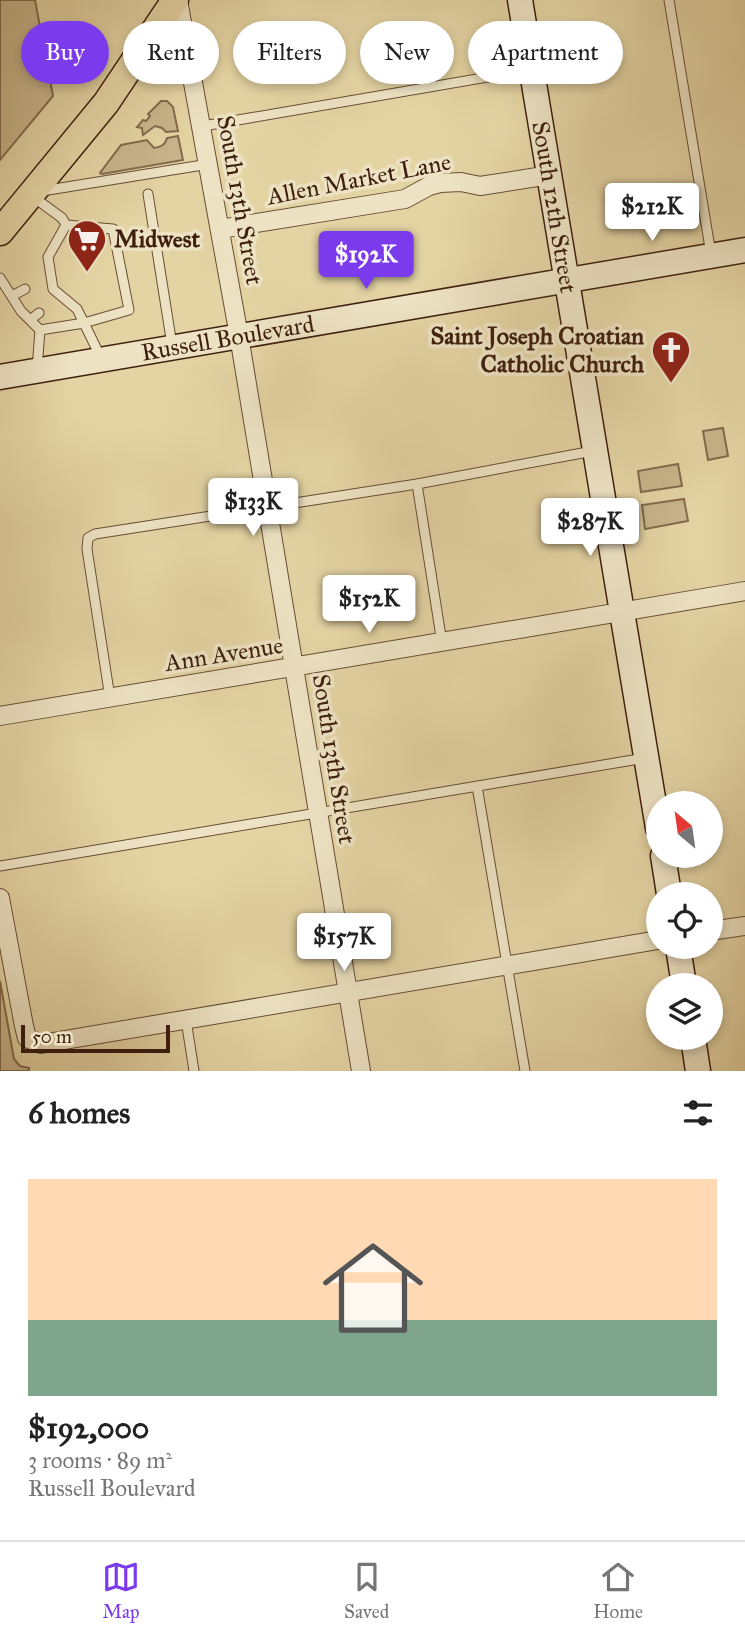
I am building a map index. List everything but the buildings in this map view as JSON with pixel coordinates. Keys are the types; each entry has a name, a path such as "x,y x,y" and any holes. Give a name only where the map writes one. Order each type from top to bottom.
{"main road":[{"path":"0,232 106,103 177,0"}],"street":[{"name":"South 13th Street","path":"177,0 203,126 361,1071"},
{"name":"South 12th Street","path":"520,0 524,21"},
{"name":"South 12th Street","path":"534,84 652,791"},
{"name":"Allen Market Lane","path":"220,229 405,199 440,183 461,182 477,187 550,175"},
{"name":"Russell Boulevard","path":"0,377 745,250"},
{"name":"Ann Avenue","path":"0,716 745,591"},
{"path":"0,898 27,1038 41,1044 646,942"},
{"path":"723,930 745,926"},
{"path":"695,1050 698,1071"}],"lane":[{"path":"669,0 711,256"},
{"path":"203,126 468,81"},
{"path":"32,194 209,164"},
{"path":"32,194 62,218 66,225"},
{"path":"148,194 172,347"},
{"path":"66,225 48,257 49,277 53,289 61,299 77,309 101,359"},
{"path":"40,330 84,323 129,310 113,229 66,225"},
{"path":"0,278 40,330 37,370"},
{"path":"12,296 25,289"},
{"path":"30,320 39,313"},
{"path":"110,698 87,549 88,538 95,534 417,484 595,450"},
{"path":"417,484 442,643"},
{"path":"0,866 646,758"},
{"path":"477,786 525,1071"},
{"path":"186,1020 194,1071"}],"shaded area":[{"path":"0,0 35,0 39,21 21,21 21,84 51,84 53,96 0,160"},
{"path":"161,101 167,101 173,107 178,131 166,132 155,126 143,135 142,128 137,127 143,120 146,121 150,116 148,114"},
{"path":"178,136 183,160 100,173 121,145 147,140 154,148 162,145 167,138"},
{"path":"723,428 728,456 708,460 703,431"},
{"path":"678,464 682,486 641,492 638,471"},
{"path":"684,499 688,521 645,529 642,505"},
{"path":"0,981 14,1059 20,1066 29,1068 29,1071 0,1071"}],"place":[{"name":"Midwest","path":"87,273"},
{"name":"Saint Joseph Croatian Catholic Church","path":"671,384"}]}
